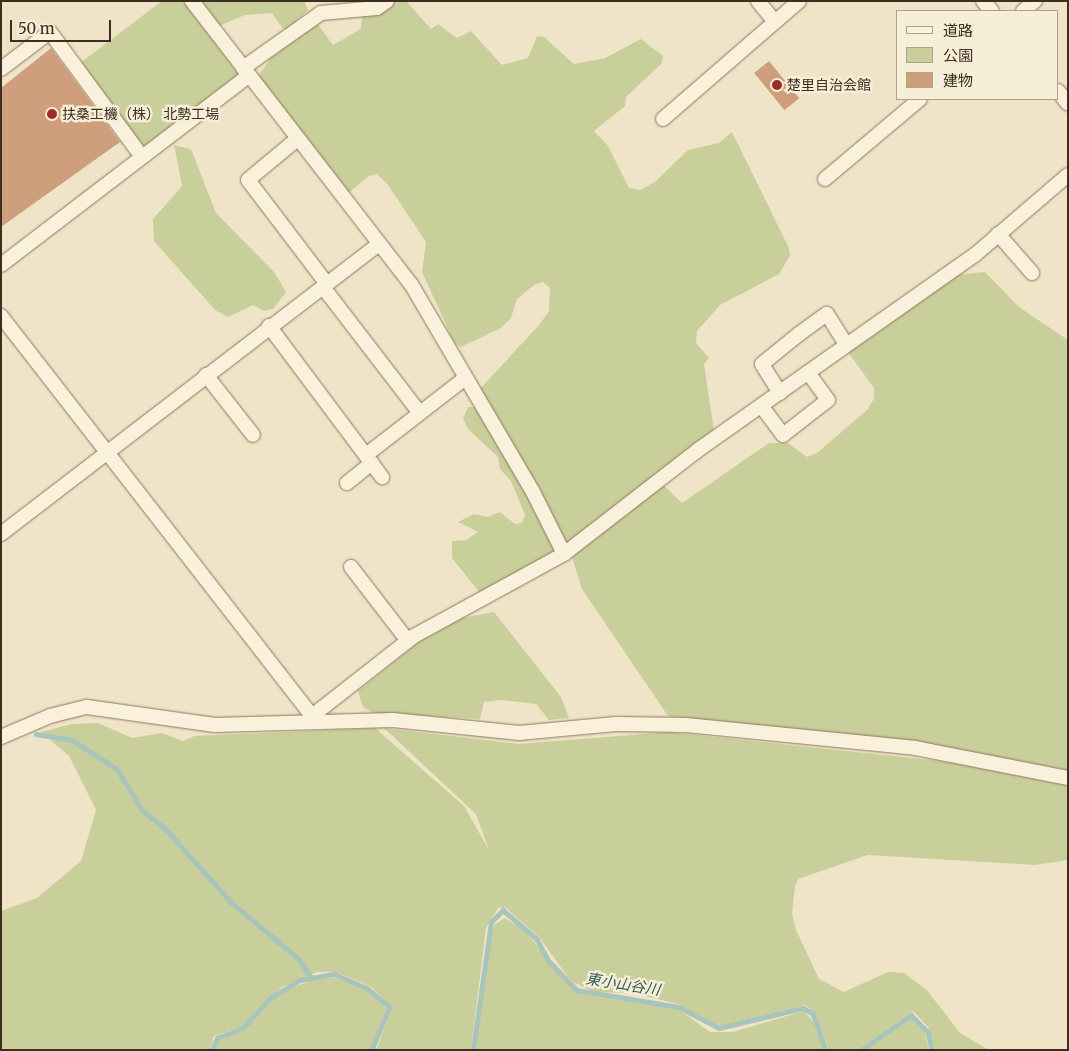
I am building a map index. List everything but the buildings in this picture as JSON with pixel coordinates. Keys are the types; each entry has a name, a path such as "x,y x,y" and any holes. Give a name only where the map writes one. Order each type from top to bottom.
{"street":[{"path":"192,1 377,245 411,284 464,379 533,492 564,554"},
{"path":"1,265 142,157 245,72 321,13 378,8 387,1"},
{"path":"758,1 775,22"},
{"path":"663,119 799,1"},
{"path":"1024,10 1035,1"},
{"path":"1,69 50,32 142,157"},
{"path":"1059,92 1068,104"},
{"path":"825,179 919,100"},
{"path":"296,140 248,180 419,412"},
{"path":"314,718 408,641 564,554 808,372 998,234 1068,175"},
{"path":"998,234 1032,273"},
{"path":"1,534 377,245"},
{"path":"780,393 762,364 799,334 828,314 846,344"},
{"path":"1,316 314,718"},
{"path":"270,326 382,477"},
{"path":"762,406 783,435 828,400 808,372"},
{"path":"206,375 253,435"},
{"path":"347,483 369,459 419,412 464,379"},
{"path":"351,567 408,641"},
{"path":"5,732 69,709 87,707 215,725 314,718 393,720 519,733 616,724 686,725 915,748 1068,778"}],"green space":[{"path":"162,1 183,1 237,72 237,79 143,150 80,63"},
{"path":"200,1 304,1 308,10 289,28 283,29 272,13 245,15 219,26"},
{"path":"393,1 406,1 431,29 438,24 457,38 471,31 502,65 528,58 537,36 544,37 574,64 605,58 641,39 663,56 662,63 626,97 625,106 594,131 608,146 629,188 640,190 655,182 688,150 719,143 732,132 789,248 790,256 779,274 720,305 697,331 696,343 709,358 704,364 714,431 568,546 478,391 539,325 549,311 550,288 543,282 534,285 517,299 511,318 501,328 461,347 455,344 422,272 426,242 388,185 377,174 369,176 346,195 256,79 275,52 318,24 333,45 361,29 362,17"},
{"path":"174,145 191,149 216,213 274,272 286,292 273,309 264,311 253,305 228,317 215,310 154,241 153,219 182,186"},
{"path":"985,272 1019,307 1068,340 1068,770 915,742 668,716 582,589 571,554 663,485 682,503 769,443 788,443 807,457 817,453 867,410 874,399 874,388 848,352 955,275"},
{"path":"468,407 476,407 557,549 480,593 452,558 452,541 466,540 478,532 458,522 474,514 487,517 500,512 515,524 522,523 525,515 511,481 500,469 498,457 468,429 463,418"},
{"path":"494,612 561,697 569,718 549,720 536,704 502,700 484,702 480,719 374,713 363,707 358,691 419,642 462,618"},
{"path":"98,723 132,738 162,733 183,741 195,736 375,728 464,806 489,850 476,814 384,728 518,744 669,732 949,762 1068,786 1068,860 1035,865 868,855 798,879 795,886 792,914 796,930 819,979 844,992 888,972 904,973 927,990 960,1033 989,1050 935,1050 928,1027 913,1011 858,1050 829,1050 814,1012 805,1005 728,1026 714,1025 678,1004 632,993 594,992 571,981 539,937 505,907 498,908 486,928 471,1050 376,1050 392,1008 370,986 335,972 317,972 282,987 242,1027 214,1036 210,1050 1,1050 1,911 37,898 81,861 96,810 69,756 41,732 72,724"},
{"path":"505,918 525,931 577,993 678,1009 710,1032 733,1032 804,1011 813,1021 824,1050 476,1050 481,983 494,925"},
{"path":"335,978 368,990 387,1009 370,1050 215,1050 220,1037 244,1031 269,1001 288,989 315,979"},
{"path":"910,1017 925,1033 929,1050 866,1050"}],"waterway":[{"path":"36,734 72,740 117,769 143,811 165,828 231,902 299,959 311,977"},
{"name":"東小山谷川","path":"473,1050 491,922 503,910 537,939 548,960 577,990 679,1007 719,1028 803,1008 813,1013 826,1050"},
{"name":"東小山谷川","path":"212,1050 217,1038 243,1028 269,999 300,980 334,974 367,988 390,1007 372,1050"},
{"name":"東小山谷川","path":"861,1050 911,1015 928,1032 932,1050"}],"place":[{"name":"楚里自治会館","path":"777,85"},
{"name":"扶桑工機（株） 北勢工場","path":"52,114"}]}
